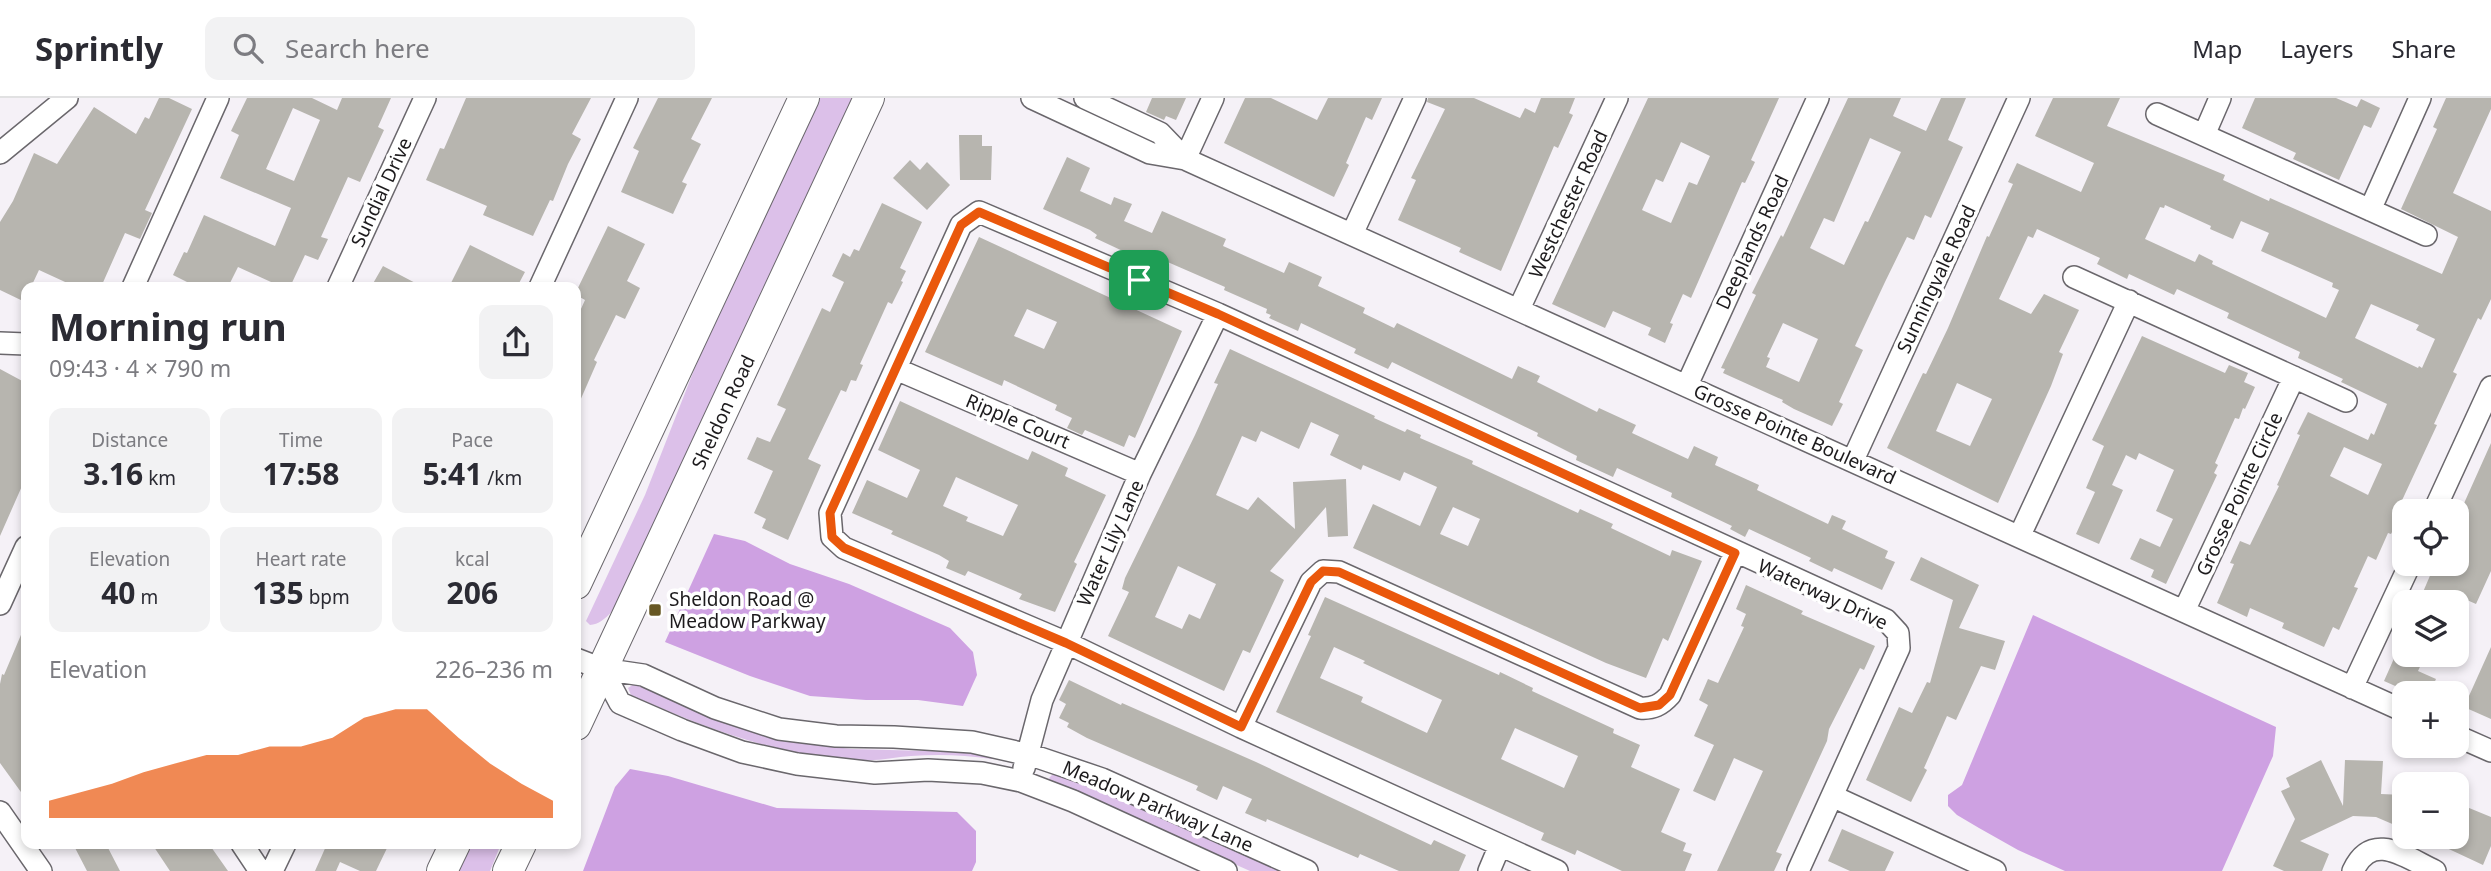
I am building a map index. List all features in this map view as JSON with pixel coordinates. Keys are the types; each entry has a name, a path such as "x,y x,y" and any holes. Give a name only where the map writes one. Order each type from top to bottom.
{"main road":[{"path":"581,573 804,98"},
{"name":"Sheldon Road","path":"581,702 589,664 869,98"},
{"path":"442,871 453,849"},
{"path":"508,871 519,849"}],"street":[{"path":"0,153 67,98"},
{"path":"135,282 218,98"},
{"name":"Sundial Drive","path":"340,282 425,98"},
{"path":"542,282 627,98"},
{"name":"Grosse Pointe Boulevard","path":"1032,98 1150,153 1185,159 2392,706"},
{"name":"Grosse Pointe Boulevard","path":"1086,98 1160,132 1185,159"},
{"path":"1185,159 1213,98"},
{"path":"1352,234 1415,98"},
{"name":"Westchester Road","path":"1519,309 1617,98"},
{"name":"Deeplands Road","path":"1687,385 1818,98"},
{"name":"Sunningvale Road","path":"1853,460 2019,98"},
{"path":"2204,135 2220,98"},
{"path":"2370,210 2420,98"},
{"path":"2157,114 2426,235"},
{"name":"Waterway Drive","path":"1557,871 1241,727 1066,643 844,548 832,537 830,513 961,225 979,212 1218,314 1885,620 1898,633 1899,648 1798,871"},
{"path":"2074,276 2346,401"},
{"path":"2020,536 2129,301"},
{"name":"Water Lily Lane","path":"1021,781 1042,699 1140,474 1218,314"},
{"path":"0,343 21,344"},
{"name":"Ripple Court","path":"896,369 1140,474"},
{"name":"Grosse Pointe Circle","path":"2184,611 2294,377"},
{"path":"2440,499 2491,387"},
{"path":"1241,727 1311,582 1323,571 1339,572 1647,709 1659,705 1670,695 1735,553"},
{"path":"0,604 21,558"},
{"path":"2352,688 2404,576"},
{"name":"Meadow Parkway Lane","path":"589,664 643,675 715,708 779,729 836,736 972,743 1028,755 1102,779 1307,871"},
{"name":"Meadow Parkway Lane","path":"589,664 620,703 742,752 797,764 875,773 929,770 982,773 1021,781 1073,801 1226,871"},
{"path":"2469,741 2491,751"},
{"path":"1832,796 1995,871"},
{"path":"0,812 21,842"},
{"path":"1489,871 1500,845"},
{"path":"26,849 41,871"},
{"path":"245,849 260,871"},
{"path":"272,871 283,849"},
{"path":"2353,871 2358,859 2372,849 2386,849 2435,871"}],"shaded area":[{"path":"816,98 855,98 628,590 607,617 590,625 586,621 645,495 714,319"},
{"path":"714,534 745,541 790,564 849,584 950,628 973,652 977,675 963,706 918,700 810,696 750,676 665,642"},
{"path":"2033,615 2276,727 2273,756 2222,871 2065,871 2018,850 1957,815 1948,806 1948,795 1962,785"},
{"path":"634,684 711,716 807,744 852,749 964,752 992,756 992,759 932,755 863,760 832,758 773,747 716,730 631,695 628,688"},
{"path":"630,769 668,776 777,808 957,812 976,831 976,862 972,871 583,871 615,787"},
{"path":"1053,774 1082,782 1280,871 1250,871 1051,782 1049,778"},
{"path":"468,849 499,849 490,871 457,871"}],"building":[{"path":"159,98 169,98 192,109 145,210 152,213 140,239 125,233 103,282 65,282 39,270 33,282 21,282 21,300 0,290 0,222 13,201 34,153 57,164 94,107 136,134 145,117 149,119"},
{"path":"247,98 312,98 337,110 342,98 391,98 378,127 384,130 360,182 348,177 321,237 328,239 318,260 305,255 292,282 271,282 238,267 230,282 187,282 173,275 184,252 187,253 204,215 275,246 291,208 220,178 239,135 231,131","holes":["293,108 320,120 294,181 266,169"]},
{"path":"466,98 591,98 572,134 581,139 553,201 550,200 533,236 483,215 487,206 426,180 440,148 444,149"},
{"path":"658,98 712,98 691,139 701,144 682,182 687,184 673,214 621,192 639,151 633,148"},
{"path":"1152,98 1186,98 1176,120 1166,116 1164,120 1146,112"},
{"path":"1245,98 1271,98 1317,120 1328,98 1382,98 1372,120 1366,117 1334,197 1224,143"},
{"path":"1428,98 1474,98 1520,118 1525,108 1535,113 1541,98 1575,98 1569,113 1573,115 1558,148 1554,146 1501,271 1459,252 1461,248 1398,220 1416,180 1411,178 1445,109 1427,102"},
{"path":"1648,98 1779,98 1751,160 1755,162 1745,183 1742,182 1691,298 1683,294 1670,323 1673,324 1665,343 1648,335 1651,328 1613,311 1605,328 1552,304","holes":["1681,142 1710,156 1697,185 1689,182 1671,223 1642,210 1656,179 1663,182"]},
{"path":"1848,98 1901,98 1893,116 1926,131 1941,98 1966,98 1948,140 1963,147 1931,218 1925,215 1914,240 1907,237 1885,282 1855,346 1863,350 1839,402 1843,404 1832,426 1723,373 1725,369 1721,368 1756,295 1752,293 1781,235 1783,237","holes":["1870,138 1901,152 1844,265 1810,248 1824,218 1834,222","1783,323 1818,339 1799,382 1766,367 1770,358 1767,357"]},
{"path":"2053,98 2120,98 2107,126 2225,175 2223,180 2269,201 2270,198 2442,274 2458,237 2401,209 2437,129 2433,127 2446,98 2491,98 2491,109 2453,193 2491,211 2491,299 2481,320 2478,318 2453,372 2457,374 2434,424 2437,425 2403,499 2392,499 2392,532 2388,533 2376,560 2368,556 2354,587 2358,588 2339,630 2333,627 2324,647 2282,628 2284,623 2250,608 2247,617 2217,603 2234,564 2230,563 2240,541 2250,545 2279,486 2277,485 2308,412 2368,440 2371,433 2374,435 2387,404 2298,358 2300,352 2227,318 2229,313 2177,289 2174,295 2129,274 2127,279 2097,264 2100,258 2037,229 2033,238 2028,236 1999,299 2031,314 2044,294 2079,310 2059,352 2063,354 2051,386 1998,503 1887,448 1948,328 1987,236 1989,237 2013,184 2008,182 2017,163 2081,192 2094,163 2035,136","holes":["2165,205 2233,239 2241,221 2269,233 2261,251 2333,283 2332,287 2339,290 2326,318 2212,264 2213,261 2199,254 2195,262 2145,239 2160,207 2164,208","2371,304 2419,325 2416,330 2435,339 2422,368 2355,338","1957,383 1992,399 1970,446 1936,431","2344,447 2382,464 2368,495 2330,476"]},
{"path":"2255,98 2336,98 2357,107 2361,99 2380,108 2371,128 2364,125 2339,180 2293,159 2296,153 2242,128"},
{"path":"959,135 982,135 982,146 992,146 991,180 960,180"},
{"path":"1067,157 1090,168 1080,191 1111,205 1114,197 1132,204 1124,221 1152,233 1162,211 1226,239 1223,246 1284,273 1289,262 1322,277 1318,286 1365,308 1363,313 1394,328 1397,323 1512,379 1518,366 1540,376 1537,382 1597,412 1599,408 1636,425 1632,433 1688,459 1694,446 1718,457 1715,465 1759,485 1757,490 1828,524 1832,515 1846,521 1842,529 1888,551 1885,558 1895,562 1882,590 1834,568 1832,572 1809,561 1811,558 1749,529 1745,537 1730,529 1732,526 1671,497 1672,493 1617,468 1613,477 1576,460 1577,456 1537,436 1538,433 1392,362 1388,369 1354,353 1356,349 1301,323 1298,331 1269,318 1271,315 1266,313 1267,309 1224,290 1225,287 1163,260 1159,268 1095,238 1097,235 1090,230 1043,209"},
{"path":"910,160 920,170 927,162 950,185 927,210 893,178"},
{"path":"882,203 922,222 900,268 906,271 901,281 903,282 892,304 888,302 860,364 863,365 856,381 851,380 846,392 841,390 808,459 821,465 788,540 762,528 766,519 754,513 773,471 747,459 757,437 770,442 786,409 777,405 822,308 830,312 844,282 832,276 843,253 850,257 854,249 859,251"},
{"path":"608,226 645,244 627,281 640,288 625,319 616,315 594,360 597,362 581,399 581,309 585,300 581,298 581,282"},
{"path":"979,237 1182,331 1135,438 1129,435 1124,447 1085,430 1082,435 1067,428 1072,418 1055,410 1057,405 1004,380 1002,386 925,352","holes":["1027,309 1057,322 1044,349 1014,336"]},
{"path":"470,245 525,272 520,282 452,282"},
{"path":"383,266 413,282 374,282"},
{"path":"2142,336 2225,373 2229,365 2248,373 2244,382 2255,387 2239,419 2235,418 2215,463 2218,465 2214,473 2217,475 2166,584 2151,577 2154,570 2130,559 2140,538 2160,547 2173,519 2156,511 2174,470 2139,453 2136,460 2126,455 2112,485 2123,490 2099,544 2076,534 2095,492 2086,488 2104,446 2092,440"},
{"path":"1230,349 1405,432 1407,429 1421,435 1420,438 1473,461 1472,464 1578,513 1580,509 1613,524 1611,528 1670,556 1672,550 1702,561 1668,641 1663,638 1646,678 1606,663 1353,548 1373,504 1420,526 1437,487 1404,472 1400,481 1363,465 1361,470 1330,455 1339,435 1311,422 1299,449 1261,431 1256,442 1242,436 1216,495 1248,510 1258,497 1295,529 1293,482 1346,479 1348,536 1328,537 1326,507 1270,571 1284,580 1250,653 1243,650 1224,691 1108,636 1129,592 1122,589 1125,578 1195,435 1218,384 1214,383","holes":["1453,507 1480,519 1468,546 1440,534","1178,566 1216,584 1200,619 1189,614 1182,629 1155,617"]},
{"path":"0,369 21,380 21,488 0,536"},
{"path":"900,401 1028,460 1032,451 1068,468 1065,476 1106,495 1074,562 1077,564 1055,612 1019,599 1022,594 968,571 965,576 946,568 949,561 939,555 852,513 867,480 907,498 920,470 878,450","holes":["956,477 1018,505 1003,536 966,521 968,517 943,506"]},
{"path":"2491,443 2491,571 2476,604 2469,601 2469,590 2424,590 2430,576 2469,576 2469,499 2466,499"},
{"path":"1921,557 1979,585 1959,628 2005,641 1995,670 1981,666 1956,720 1947,716 1924,768 1927,770 1911,802 1866,780 1899,707 1912,713 1927,682 1930,683 1953,600 1910,580"},
{"path":"1746,585 1803,611 1801,614 1875,646 1864,670 1860,668 1829,729 1827,741 1776,852 1782,854 1774,871 1717,871 1763,771 1734,758 1715,801 1693,791 1714,745 1694,736 1708,705 1699,700 1708,679 1718,683 1744,627 1741,626 1746,614 1736,609"},
{"path":"1325,597 1499,675 1500,672 1533,688 1532,691 1614,729 1613,733 1640,745 1631,767 1680,789 1661,832 1686,843 1683,851 1692,854 1685,871 1622,871 1577,850 1575,855 1541,840 1544,833 1276,712 1311,636 1308,635","holes":["1334,647 1442,700 1427,733 1361,702 1363,697 1320,678","1515,728 1578,756 1564,788 1501,759"]},
{"path":"21,635 21,792 0,763 0,684 2,674 4,675"},
{"path":"2491,647 2491,719 2469,709 2469,696"},
{"path":"2392,663 2392,667 2420,667 2418,671 2436,679 2392,681 2392,685 2384,681"},
{"path":"1069,680 1256,762 1431,845 1434,840 1466,855 1459,871 1399,871 1360,854 1358,858 1267,819 1266,822 1245,813 1252,799 1223,786 1217,800 1196,790 1198,786 1087,738 1067,727 1069,723 1059,718 1066,704 1059,700"},
{"path":"2321,760 2343,806 2345,760 2383,761 2381,794 2392,794 2392,824 2376,817 2353,816 2300,841 2329,854 2322,871 2284,871 2273,866 2295,819 2281,791 2290,787 2286,778"},
{"path":"2469,808 2491,817 2491,846 2483,865 2449,849 2469,849"},
{"path":"1842,829 1894,852 1885,871 1850,871 1828,861"},
{"path":"76,849 109,849 120,871 87,871"},
{"path":"155,849 213,849 228,871 170,871"},
{"path":"325,849 387,849 376,871 360,871 340,862 336,871 315,871"}],"place":[{"name":"Sheldon Road @ Meadow Parkway","path":"655,610"}],"route":[{"path":"979,212 1139,280 1735,553 1670,695 1659,705 1640,708 1339,572 1323,571 1311,582 1241,727 1066,643 844,548 832,537 830,513 961,225 979,212"}]}
